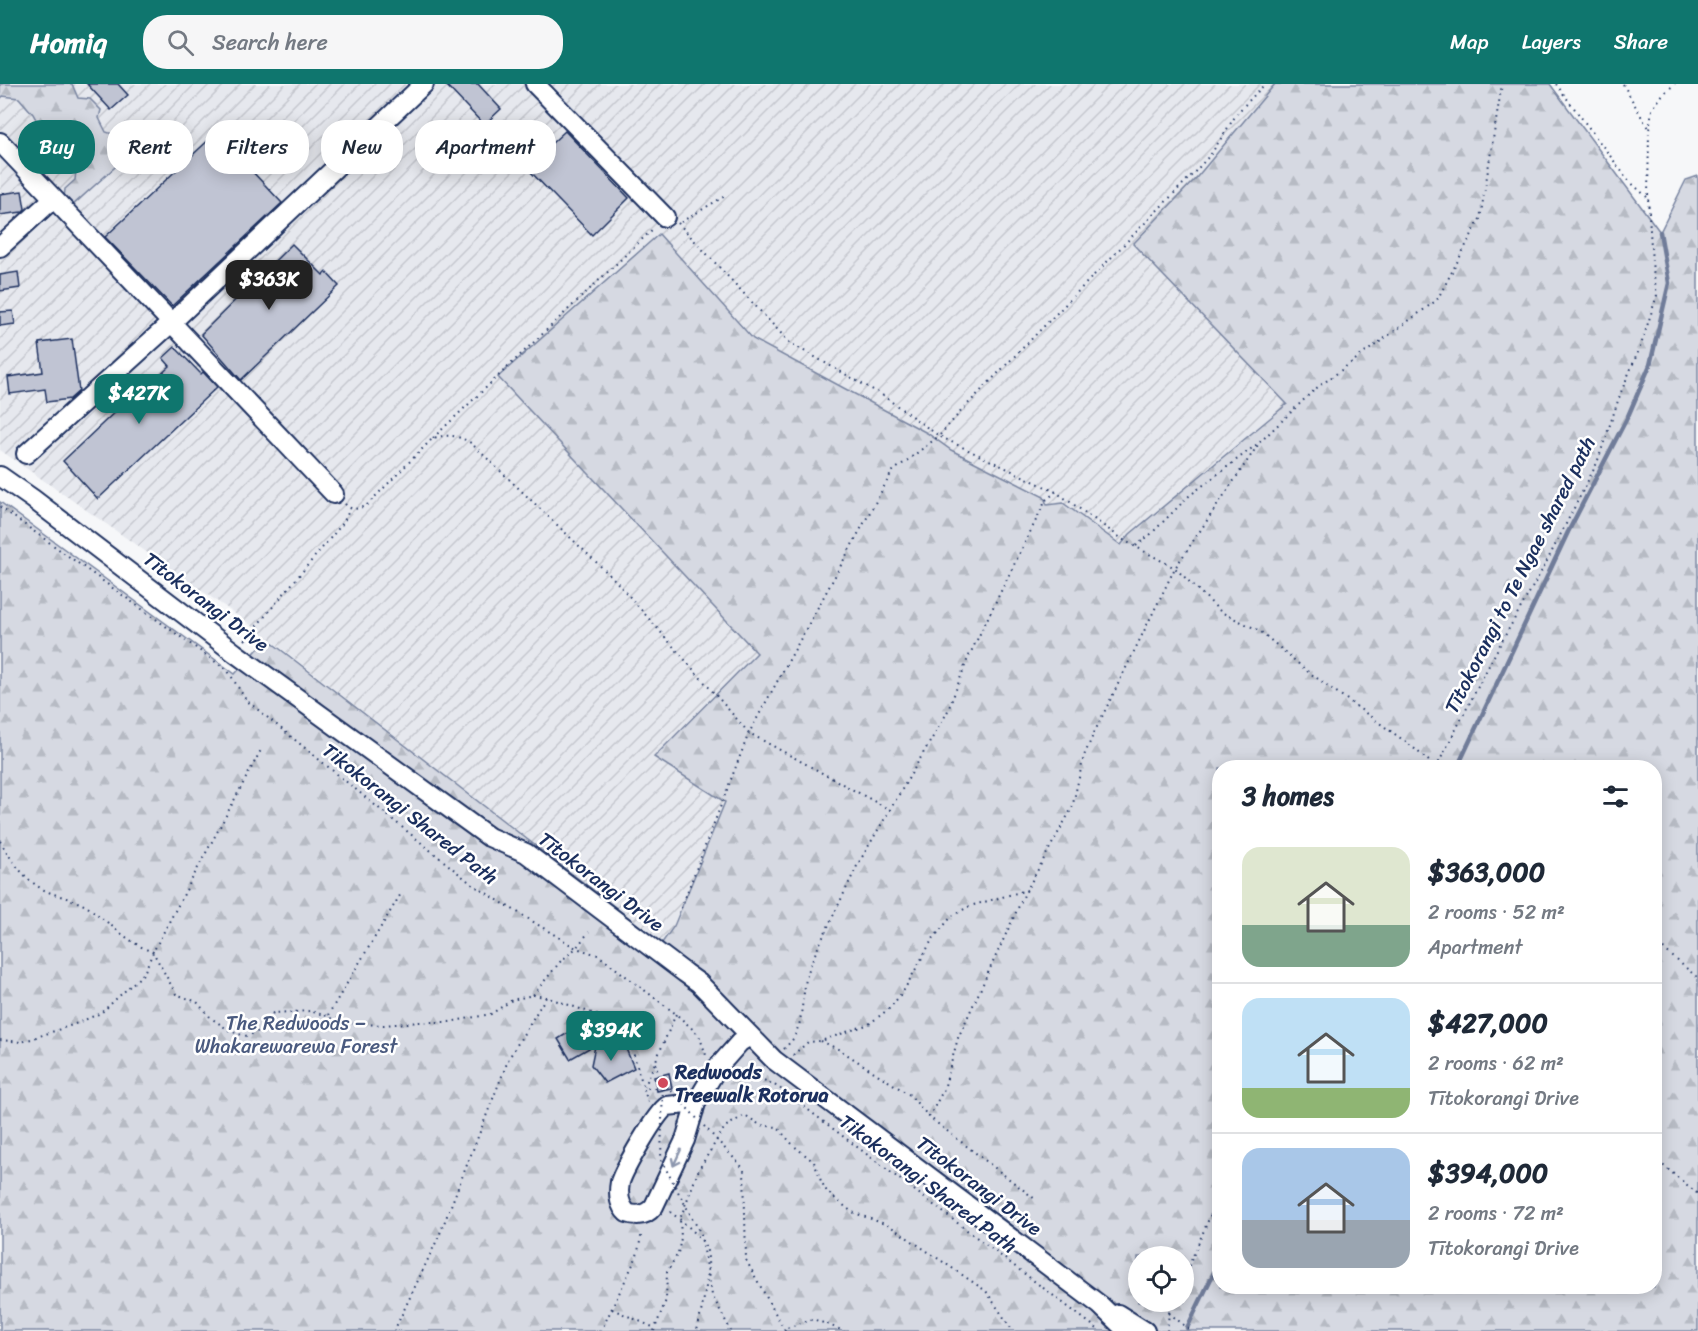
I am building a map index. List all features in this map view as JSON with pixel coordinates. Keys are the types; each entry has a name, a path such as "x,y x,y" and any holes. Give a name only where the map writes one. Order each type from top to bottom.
{"street":[{"path":"26,454 171,322 424,84"},
{"path":"535,84 672,220"},
{"path":"0,142 334,494"},
{"path":"0,247 53,199"},
{"name":"Tītokorangi Drive","path":"0,476 235,653 489,837 526,853 699,983 778,1063 1100,1305 1127,1331"},
{"path":"696,1103 667,1106 661,1111 621,1179 620,1199 624,1210 632,1215 650,1208 685,1140 696,1103 717,1068 740,1042 750,1036"},
{"name":"Tītokorangi Drive","path":"1100,1305 1134,1322 1145,1331"}],"path":[{"path":"681,908 749,732 892,472 939,436 1191,176 1211,154 1238,112 1265,84"},
{"path":"1135,546 1150,535 1189,496 1260,442 1314,390 1437,300 1479,219 1502,84"},
{"path":"1556,84 1629,182 1648,198"},
{"path":"1623,84 1649,130"},
{"name":"Tītokorangi to Te Ngae shared path","path":"1440,760 1497,648 1545,565 1597,463 1641,345 1657,295 1648,198 1649,130 1652,110 1663,94 1675,84"},
{"path":"254,627 343,522 350,509 366,506 433,438 672,220 725,196"},
{"path":"672,220 790,343 882,395 939,436 1056,492 1135,546 1175,568 1221,612 1260,631 1307,671 1410,745 1427,760"},
{"path":"433,438 447,435 460,436 471,443 615,580 749,732 890,810"},
{"path":"929,1117 944,1089 958,1038 1027,890 1072,808 1084,756 1094,733 1175,568 1260,442"},
{"path":"778,1063 794,1038 800,1022 806,978 813,958 858,864 947,713 968,658 1046,500 1056,492"},
{"name":"Tikokorangi Shared Path","path":"0,507 228,671 246,700 473,885 576,948 598,955 676,1014 699,1035 704,1051 717,1068 729,1074 747,1074 761,1078 778,1087 1100,1331"},
{"path":"0,1040 22,1042 101,1013 144,973 261,750"},
{"path":"0,841 17,868 33,883 88,907 138,946 153,952 176,994 197,1002 211,1018 230,1031 245,1036 256,1033 273,1012 310,1011 327,1016 339,1023 384,1025 449,1022 491,1014 512,1000 533,995 546,997 615,1021 627,1032 648,1103 647,1111"},
{"path":"778,1063 808,1042 821,1041 869,1024 890,1008 904,990 932,940 952,916 969,906 1027,890"},
{"path":"327,1016 402,892"},
{"path":"533,995 589,932"},
{"path":"1662,948 1698,978"},
{"path":"394,1331 439,1236 509,1058 546,997"},
{"path":"644,1088 676,1014"},
{"path":"821,1041 840,1050 910,1095 929,1117 1035,1199"},
{"path":"656,1062 660,1087"},
{"path":"644,1088 652,1088 660,1087 668,1086 668,1078 660,1077 658,1083 663,1082 744,1169 746,1260 785,1330 813,1319 844,1331"},
{"path":"663,1082 661,1160 701,1234 712,1295 731,1331"},
{"path":"612,1309 655,1330 666,1300 667,1272 678,1253 681,1239 680,1219 699,1169 725,1127 746,1115 760,1125 777,1127 793,1145 814,1162 827,1192 852,1212 890,1226 986,1291 1013,1331"},
{"path":"1662,1165 1698,1194"},
{"path":"601,1331 637,1256 650,1208 680,1219 706,1248 707,1275 698,1331"},
{"path":"1194,1254 1212,1212"},
{"path":"1167,1331 1169,1312"},
{"path":"1169,1312 1191,1331"}],"shaded area":[{"path":"0,84 1275,84 1197,177 1133,244 1287,404 1130,534 1121,546 1091,522 1047,505 1044,497 951,450 927,433 753,339 659,234 498,377 757,653 654,757 725,801 673,926 662,943 254,627 0,450"}],"green space":[{"path":"0,84 72,84 78,98 90,99 101,110 99,118 107,132 107,174 74,204 64,199 65,189 75,180 76,174 95,174 95,120 36,120 19,98 3,96 0,99"},
{"name":"The Redwoods – Whakarewarewa Forest","path":"1275,84 1550,84 1660,232 1686,180 1698,176 1698,1331 0,1331 0,502 235,674 267,639 662,943 674,926 725,802 654,757 757,653 498,377 659,234 753,339 927,433 951,450 1044,497 1047,505 1063,503 1121,545 1130,534 1287,404 1133,244 1197,177"}],"building":[{"path":"87,84 118,84 128,95 111,110"},
{"path":"445,84 478,84 501,109 489,120 479,120"},
{"path":"565,131 629,198 592,235 533,174 556,174 556,139"},
{"path":"205,143 205,174 255,174 282,203 172,306 105,237 172,174 193,174 193,155"},
{"path":"22,191 25,209 22,212 0,215 0,194"},
{"path":"292,244 323,275 326,272 339,286 241,380 201,334"},
{"path":"18,272 20,288 0,291 0,275"},
{"path":"13,311 15,324 0,326 0,312"},
{"path":"72,339 79,391 70,399 47,402 45,389 10,394 8,377 43,372 39,343"},
{"path":"175,347 217,387 98,499 63,461 138,390 141,393 170,366 163,358"},
{"path":"579,1026 591,1047 570,1059 558,1039"},
{"path":"624,1044 634,1068 605,1083 591,1065 595,1046 614,1049"},
{"name":"Redwoods Treewalk Rotorua","path":"669,1073 672,1088 657,1091 654,1077"}],"waterway":[{"path":"1461,760 1568,532 1628,416 1650,365 1669,283 1660,232"},
{"path":"1187,1328 1212,1276"}],"place":[{"name":"Redwoods Treewalk Rotorua","path":"663,1083"}]}
